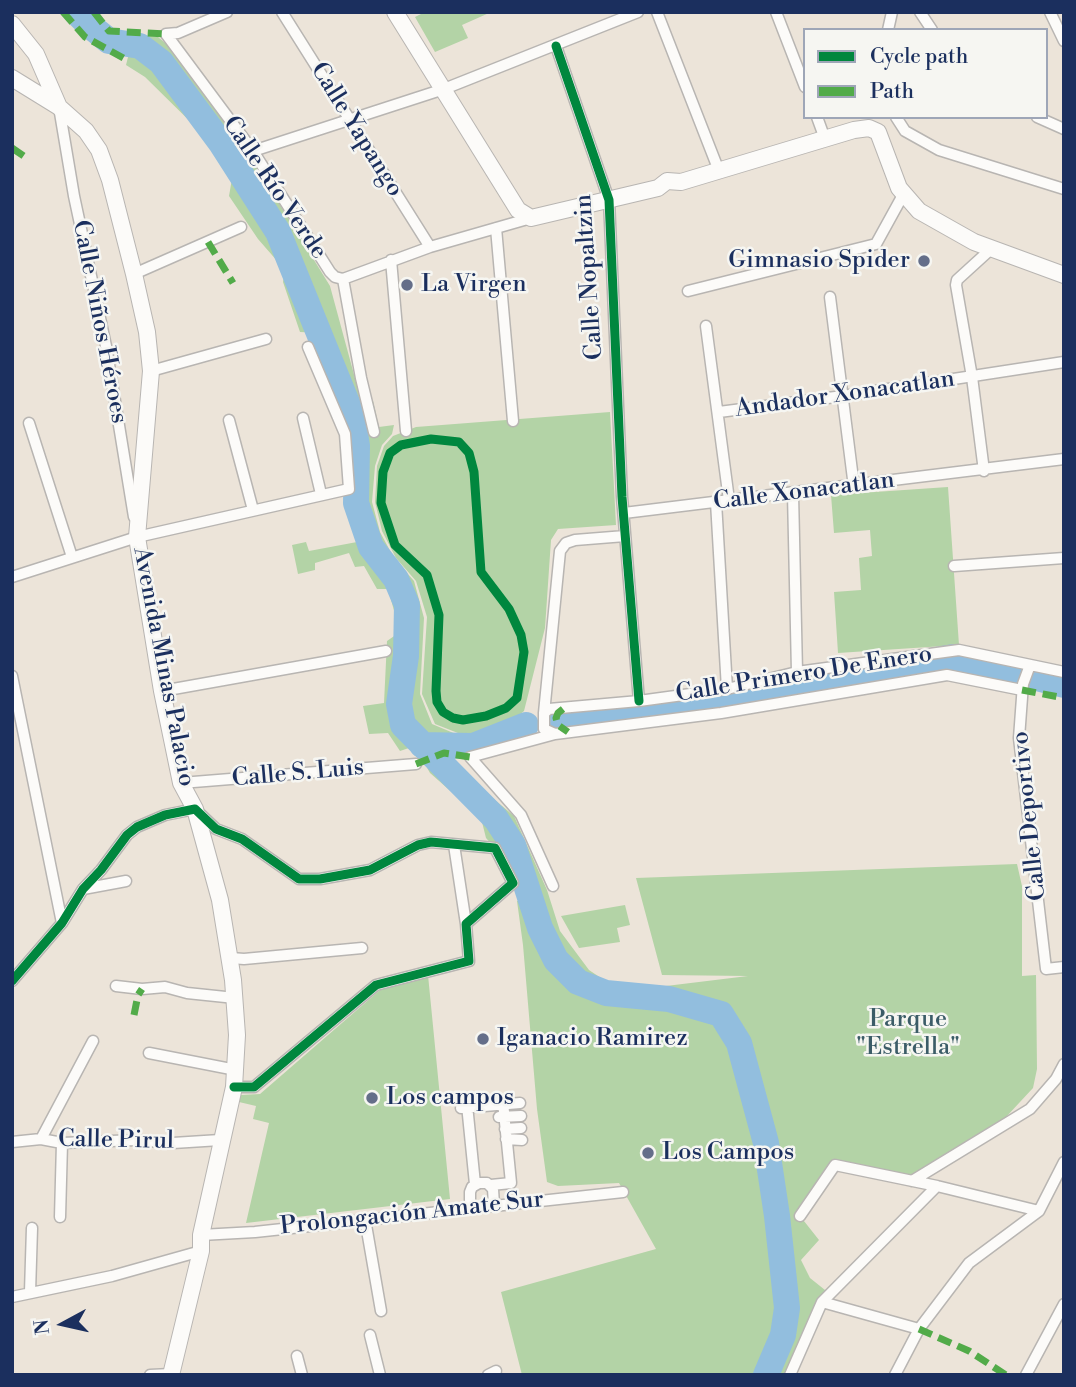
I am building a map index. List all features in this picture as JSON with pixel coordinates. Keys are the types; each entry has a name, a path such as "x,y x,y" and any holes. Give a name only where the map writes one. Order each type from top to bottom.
{"main road":[{"path":"395,12 518,210 531,218 658,188 667,181 681,182 864,128 878,132 895,181 903,195 919,211 940,225 991,249 1064,275"},
{"name":"Avenida Minas Palacio","path":"12,24 36,54 59,107 86,131 103,157 134,274 147,332 151,371 137,537 162,691 181,783 195,809 220,900 230,955 237,1035 235,1079 171,1374"},
{"path":"12,78 59,107"}],"street":[{"name":"Calle Río Verde","path":"227,12 178,33 166,34 253,151 330,272 343,279 374,432"},
{"name":"Calle Yapango","path":"282,12 430,247"},
{"path":"253,151 444,89 638,12"},
{"path":"657,12 719,171"},
{"path":"776,12 803,82"},
{"path":"920,12 931,28"},
{"path":"1050,12 1064,41"},
{"name":"Calle Nopaltzin","path":"556,46 609,200 625,536 639,701"},
{"name":"Calle Niños Héroes","path":"59,107 74,197 106,346 137,537"},
{"path":"818,119 825,139"},
{"path":"878,132 896,119 905,131 939,150 1064,189"},
{"path":"1042,119 1064,129"},
{"path":"688,291 876,244 903,195"},
{"path":"343,279 430,247 531,218"},
{"path":"134,274 241,227"},
{"path":"496,228 513,421"},
{"path":"984,471 972,377 956,285 957,280 991,249"},
{"path":"390,260 406,431"},
{"path":"830,297 854,486"},
{"path":"706,326 729,500"},
{"path":"151,371 266,339"},
{"path":"12,578 137,537 349,489 345,434 308,347"},
{"name":"Andador Xonacatlan","path":"719,412 1064,362"},
{"path":"303,418 321,494"},
{"path":"229,420 253,510"},
{"path":"29,423 72,557"},
{"name":"Calle Xonacatlan","path":"624,513 984,471 1064,459"},
{"path":"793,494 797,672"},
{"path":"716,502 727,689"},
{"path":"550,732 544,713 560,551 566,543 575,540 625,536"},
{"path":"954,566 1064,558"},
{"name":"Calle Primero De Enero","path":"544,713 549,709 727,689 797,672 959,650 1029,667 1064,672"},
{"path":"162,691 386,651"},
{"name":"Calle Deportivo","path":"1029,667 1023,687 1019,738 1046,969 1064,967"},
{"path":"554,886 521,815 470,757 535,739 550,732 721,713 947,675 1023,687"},
{"path":"12,676 62,923"},
{"name":"Calle S. Luis","path":"181,783 416,764"},
{"path":"12,982 62,923 83,888 101,870 127,835 136,827 165,815 195,809 216,829 242,839 299,879 320,879 370,870 418,845 431,842 495,848 513,883 466,924"},
{"path":"149,1053 254,1087 376,985 469,961 454,845"},
{"path":"83,888 126,881"},
{"path":"230,955 231,958 244,960 362,948"},
{"path":"116,986 142,989 165,987 187,993 235,998"},
{"path":"41,1139 93,1041"},
{"path":"912,1181 1030,1109 1056,1079 1064,1064"},
{"path":"471,1144 504,1138 521,1122"},
{"path":"504,1138 521,1122"},
{"path":"504,1138 521,1122"},
{"path":"471,1144 483,1182 491,1185 510,1183 504,1138"},
{"name":"Calle Pirul","path":"12,1142 41,1139 62,1143 136,1140 173,1143 220,1140"},
{"path":"60,1217 62,1143"},
{"path":"470,1207 471,1144"},
{"path":"895,1375 919,1329 969,1263 1039,1211 1064,1162"},
{"path":"800,1216 835,1165 1039,1211"},
{"path":"491,1185 494,1205"},
{"path":"790,1375 822,1302 937,1186"},
{"name":"Prolongación Amate Sur","path":"12,1297 112,1276 201,1243 255,1232 623,1192"},
{"path":"365,1219 382,1311"},
{"path":"30,1292 32,1228"},
{"path":"822,1302 919,1329"},
{"path":"1026,1375 1064,1304"},
{"path":"370,1335 380,1375"},
{"path":"297,1356 302,1375"},
{"path":"150,1375 171,1374"}],"green space":[{"name":"Parque \"Estrella\"","path":"68,12 92,12 109,32 158,37 170,47 250,156 330,286 359,393 373,401 379,427 394,425 392,434 382,445 375,466 372,502 380,532 394,558 414,581 424,618 420,694 432,724 463,737 489,732 513,723 525,713 524,724 472,743 426,742 514,816 547,890 560,931 589,970 604,980 631,986 666,986 748,976 662,975 636,878 1017,864 1022,886 1022,976 1036,975 1037,1069 1033,1088 993,1131 912,1181 835,1165 800,1216 819,1240 801,1260 810,1278 830,1294 790,1375 522,1375 501,1292 656,1249 619,1183 558,1186 547,1182 537,1109 517,901 525,899 514,869 486,838 481,818 430,773 415,746 400,751 388,733 369,734 363,706 384,703 387,641 400,632 388,589 377,589 364,566 355,567 349,553 315,563 315,570 298,574 292,545 306,542 309,551 357,542 356,533 367,521 361,502 361,445 356,413 335,360 322,333 300,332 283,282 285,270 258,239 229,196 233,173 215,146 145,77 126,65 129,53 108,47 85,31"},
{"path":"425,12 489,13 462,25 468,38 435,52 415,17"},
{"path":"610,412 616,525 558,529 551,540 545,628 524,711 512,721 488,731 463,735 435,724 422,694 427,617 416,581 396,558 382,531 375,502 377,466 384,446 393,436 416,427"},
{"path":"948,487 959,645 838,653 834,592 861,590 859,558 872,556 870,530 834,533 831,495"},
{"path":"625,905 630,925 617,928 620,942 579,948 561,916"},
{"name":"Los campos","path":"428,975 450,1199 246,1223 269,1123 253,1119 256,1106 239,1102 241,1095 260,1094 380,990"}],"waterway":[{"path":"76,12 109,41 140,46 161,62 221,143 278,232 352,415 357,446 356,503 371,547 396,579 407,605 406,656 399,704 403,725 496,819 513,845 540,928 556,960 578,982 606,993 669,999 721,1014 739,1043 766,1143 787,1308 783,1335 766,1375"},
{"path":"553,721 731,698 953,657 1064,685"},
{"path":"422,745 473,746 526,725"}],"marked path":[{"path":"63,12 85,37 127,60"},
{"path":"94,12 109,31 166,34"},
{"path":"12,148 28,159"},
{"path":"208,242 233,283"},
{"path":"1022,690 1064,698"},
{"path":"563,709 556,718 558,725 568,732"},
{"path":"416,764 444,753 470,757"},
{"path":"134,1015 142,989"},
{"path":"919,1329 969,1351 1006,1375"}],"cycle path":[{"path":"556,46 609,200 622,497 639,701"},
{"path":"431,439 459,442 469,453 474,472 481,572 509,609 521,635 524,652 517,698 506,708 486,716 463,720 443,712 437,702 439,615 427,575 395,545 381,503 383,472 390,453 401,445 431,439"},
{"path":"12,981 62,923 83,889 127,835 137,827 165,815 195,809 216,829 242,839 299,879 320,879 370,870 418,845 431,842 495,848 513,883 466,924 469,961 376,985 254,1087 234,1087"}],"place":[{"name":"Gimnasio Spider","path":"924,261"},
{"name":"La Virgen","path":"407,285"},
{"name":"Iganacio Ramirez","path":"483,1039"},
{"name":"Los campos","path":"372,1098"},
{"name":"Los Campos","path":"648,1153"}]}
